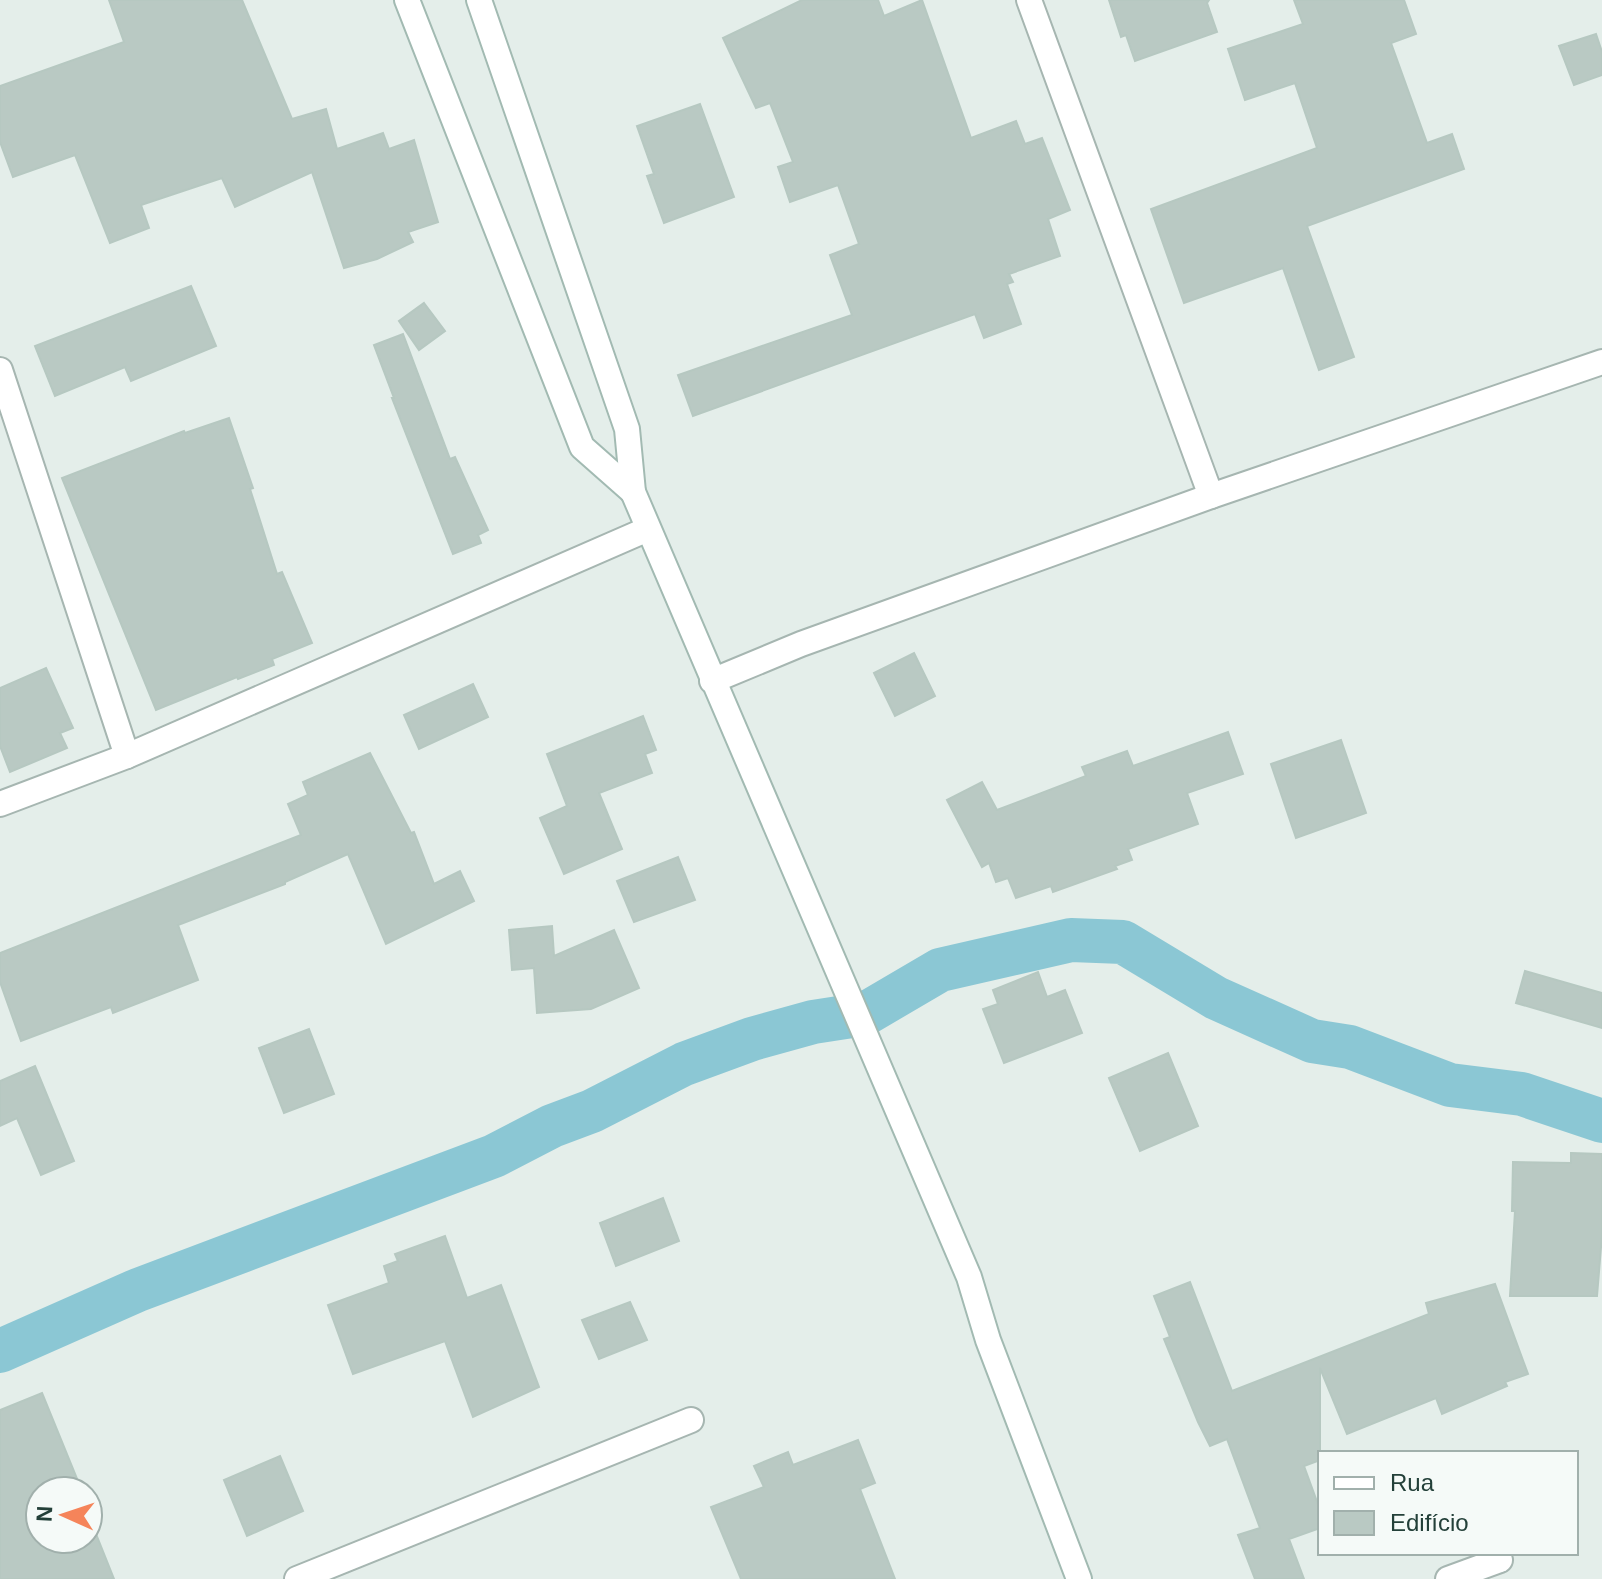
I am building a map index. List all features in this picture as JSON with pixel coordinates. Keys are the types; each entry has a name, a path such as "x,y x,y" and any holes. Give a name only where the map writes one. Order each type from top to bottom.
{"street":[{"path":"407,0 582,447 633,492"},
{"path":"479,0 627,429 633,492 969,1277 988,1340 1079,1579"},
{"path":"1029,0 1211,496"},
{"path":"712,681 801,644 1211,496 1602,362"},
{"path":"0,370 127,756"},
{"path":"0,804 127,756 648,529"},
{"path":"297,1579 691,1420"},
{"path":"1448,1579 1500,1560"}],"building":[{"path":"109,0 242,0 292,119 326,109 337,149 383,133 389,149 414,140 438,222 408,232 413,242 377,259 344,268 312,172 235,207 222,178 141,205 149,228 110,243 75,155 13,177 0,142 0,86 124,42"},
{"path":"802,0 878,0 884,16 922,0 971,138 1016,121 1025,144 1042,138 1070,210 1048,219 1060,256 1009,274 1013,282 1007,284 1021,324 984,338 975,314 693,416 678,375 852,315 830,255 859,244 838,185 790,202 778,167 793,162 770,103 756,108 723,38"},
{"path":"1109,0 1209,0 1207,3 1217,32 1135,61 1126,35 1121,37"},
{"path":"1294,0 1404,0 1416,34 1391,43 1427,143 1452,134 1464,169 1307,226 1354,357 1319,370 1283,268 1184,303 1151,209 1317,148 1295,83 1245,100 1228,49 1303,24"},
{"path":"1596,34 1602,52 1602,75 1574,85 1559,46"},
{"path":"700,104 734,197 664,223 647,176 654,174 637,126"},
{"path":"191,286 216,346 131,381 125,367 55,396 35,346"},
{"path":"424,303 445,331 419,350 399,321"},
{"path":"403,334 450,459 455,457 488,530 478,535 481,543 453,554 374,345"},
{"path":"229,418 277,574 282,572 312,643 272,659 274,665 156,710 62,478 184,431"},
{"path":"914,653 935,696 895,716 874,673"},
{"path":"46,668 73,728 60,733 67,748 10,772 0,746 0,688"},
{"path":"473,684 488,717 419,749 404,715"},
{"path":"643,716 656,750 645,754 652,773 599,793 622,849 564,874 540,818 567,806 547,754"},
{"path":"1228,732 1243,774 1187,793 1198,824 1128,849 1132,860 1115,866 1117,869 1053,892 1051,886 1016,898 1008,878 996,882 989,863 982,867 947,800 982,782 997,810 1086,776 1082,767 1127,751 1133,766"},
{"path":"1341,740 1366,813 1296,838 1271,764"},
{"path":"370,753 411,833 414,832 434,884 460,871 474,901 386,944 348,854 285,884 178,925 198,980 113,1013 111,1007 21,1041 0,982 0,953 301,835 288,804 308,795 303,782"},
{"path":"678,857 695,900 634,922 617,881"},
{"path":"552,926 554,956 614,930 639,988 591,1009 537,1013 534,968 512,970 509,930"},
{"path":"1525,971 1602,993 1602,1028 1516,1003"},
{"path":"1038,972 1047,997 1065,990 1082,1033 1004,1063 983,1009 998,1004 993,990"},
{"path":"309,1029 334,1094 284,1113 259,1048"},
{"path":"1168,1053 1198,1126 1140,1151 1109,1078"},
{"path":"35,1066 74,1161 41,1175 17,1118 0,1126 0,1081"},
{"path":"1571,1153 1602,1154 1602,1235 1597,1296 1510,1296 1515,1211 1512,1211 1513,1162 1571,1163"},
{"path":"663,1198 679,1241 616,1266 600,1223"},
{"path":"445,1236 467,1298 501,1285 539,1387 473,1417 445,1341 353,1374 328,1305 389,1283 384,1266 398,1261 395,1254"},
{"path":"1190,1282 1232,1391 1429,1314 1426,1303 1495,1284 1528,1374 1505,1382 1507,1386 1442,1414 1436,1398 1347,1434 1320,1368 1320,1451 1318,1461 1304,1466 1318,1504 1318,1529 1289,1539 1304,1579 1255,1579 1238,1535 1260,1528 1227,1439 1210,1446 1198,1422 1164,1339 1170,1337 1154,1296"},
{"path":"630,1302 647,1340 599,1359 582,1320"},
{"path":"42,1393 75,1475 24,1475 24,1555 104,1554 114,1579 0,1579 0,1410"},
{"path":"858,1440 875,1483 860,1489 895,1579 741,1579 711,1507 764,1487 754,1466 788,1452 793,1465"},
{"path":"280,1456 303,1511 247,1536 224,1480"}],"waterway":[{"path":"0,1351 138,1290 494,1156 684,1064 752,1039 813,1022 865,1014 940,970 1071,940 1123,942 1216,998 1312,1041 1350,1047 1450,1085 1522,1094 1602,1121"}]}
